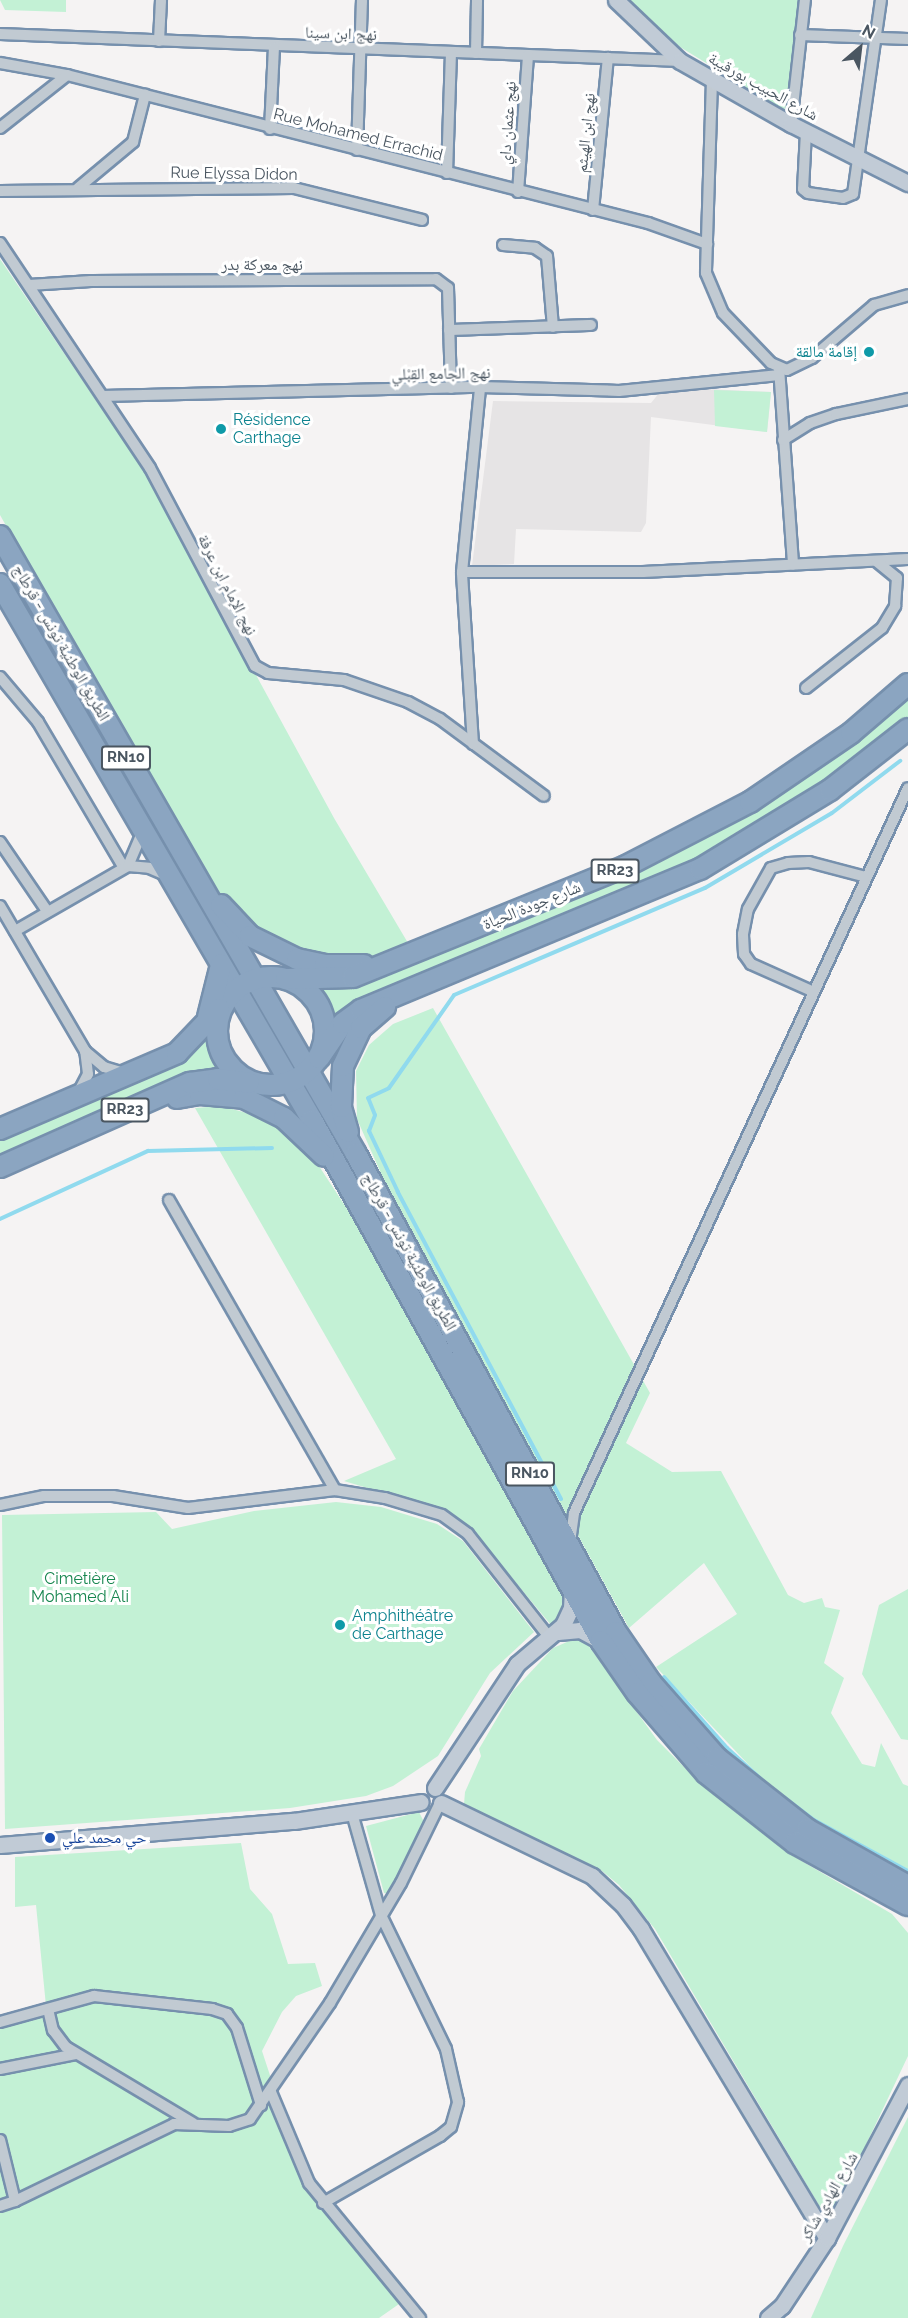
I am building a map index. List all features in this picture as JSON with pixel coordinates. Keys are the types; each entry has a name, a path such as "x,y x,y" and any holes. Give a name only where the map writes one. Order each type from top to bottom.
{"highway":[{"name":"الطريق الوطنية تونس - قرطاج","path":"0,536 173,842 245,984 290,1082 601,1641 637,1694 706,1773 795,1843 874,1889 908,1905"},
{"name":"الطريق الوطنية تونس - قرطاج","path":"0,584 221,965 245,984 313,1065 356,1154 601,1608 651,1683 717,1758 807,1829 906,1885"},
{"name":"شارع جودة الحياة","path":"245,984 286,979 353,976 569,891 684,839 811,762 908,684"},
{"name":"شارع جودة الحياة","path":"313,1065 351,1016 700,868 830,790 908,729"},
{"path":"173,842 233,920 250,936 297,959 325,965 385,964"},
{"path":"205,1026 221,965"},
{"path":"245,984 223,1004 217,1020 220,1052 241,1077 256,1084 290,1082 313,1065 324,1045 324,1017 310,993 286,979"},
{"path":"356,1154 341,1107 343,1066 361,1028 397,998"},
{"name":"RR23","path":"0,1129 177,1053 205,1026 223,1004"},
{"name":"RR23","path":"0,1167 190,1083 218,1079 256,1084"},
{"path":"127,1109 200,1094 244,1098 284,1118 340,1172"},
{"path":"874,1889 908,1920"}],"street":[{"path":"159,41 161,0"},
{"path":"357,150 362,0"},
{"path":"476,53 477,0"},
{"name":"شارع الحبيب بورقيبة","path":"616,0 680,61 790,124 908,183"},
{"path":"790,124 805,0"},
{"path":"806,132 802,180 808,193 843,198 853,195 881,0"},
{"name":"نهج ابن سينا","path":"0,34 680,61"},
{"path":"800,35 908,39"},
{"path":"270,129 274,46"},
{"path":"447,173 451,52"},
{"name":"نهج عثمان داي","path":"518,192 528,55"},
{"name":"نهج ابن الهيثم","path":"593,210 608,58"},
{"name":"Rue Mohamed Errachid","path":"0,63 67,75 270,129 593,210 707,244"},
{"path":"0,128 67,75"},
{"path":"712,80 706,273 723,313 779,371 793,565"},
{"path":"78,188 133,141 145,95"},
{"name":"Rue Elyssa Didon","path":"0,191 78,188 294,188 422,220"},
{"name":"نهج الإمام ابن عرفة","path":"0,243 150,468 255,666 268,673 317,676 376,688 440,719 544,796"},
{"path":"503,245 535,248 547,256 553,327"},
{"name":"نهج معركة بدر","path":"29,285 91,281 436,279 448,288 451,388"},
{"name":"نهج الجامع القِبْلي","path":"103,396 480,387 619,391 779,371 797,368 874,305 908,295"},
{"path":"449,330 591,325"},
{"path":"473,744 462,572 480,387"},
{"path":"783,440 810,423 836,414 908,399"},
{"path":"462,572 643,572 908,559"},
{"path":"806,688 882,627 895,606 900,589 897,578 885,565 873,560"},
{"path":"0,677 38,722 126,867"},
{"path":"570,1547 574,1513 908,788"},
{"path":"15,931 47,911 75,899 126,867 143,831"},
{"path":"0,842 47,911"},
{"path":"814,992 752,964 744,954 743,934 748,909 771,868 788,863 809,862 866,877"},
{"path":"126,867 149,868 172,879"},
{"path":"1,910 85,1051 104,1067 127,1073"},
{"path":"76,1095 88,1074 85,1051"},
{"path":"169,1200 335,1490"},
{"path":"0,1505 44,1496 113,1496 188,1508 335,1490 385,1498 442,1515 468,1534 553,1634"},
{"path":"0,2206 15,2201 165,2127 238,2124 250,2119 271,2092 381,1915 438,1799 517,1664 553,1634 570,1612 572,1591"},
{"path":"553,1634 580,1630 601,1641"},
{"path":"0,1845 352,1814 421,1802 424,1790 592,1876 623,1905 827,2238"},
{"path":"323,2203 440,2136 451,2127 455,2116 456,2087 446,2049 381,1915 352,1814"},
{"path":"0,2022 78,1999 108,1997 200,2006 228,2014 243,2042 261,2105"},
{"path":"48,2009 59,2041 76,2055 195,2124"},
{"path":"0,2069 76,2055"},
{"name":"شارع الهادي شاكر","path":"768,2318 780,2312 827,2238 908,2085"},
{"path":"271,2092 296,2157 323,2203 420,2318"},
{"path":"0,2140 15,2201"}],"shaded area":[{"path":"664,387 771,392 767,432 651,417 646,523 641,532 516,529 514,564 472,566 493,401 651,403"}],"green space":[{"path":"0,0 66,0 66,12 5,10"},
{"path":"628,0 799,0 785,111 680,47"},
{"path":"0,259 148,477 334,818 408,943 366,960 324,962 272,948 234,917 181,834 0,515"},
{"path":"714,390 771,392 767,432 715,426"},
{"path":"908,694 908,719 866,754 824,785 696,861 366,997 332,1020 316,987 629,873"},
{"path":"433,1008 650,1393 626,1443 672,1472 721,1471 788,1595 804,1603 822,1598 825,1607 840,1610 824,1663 844,1678 831,1713 862,1764 875,1767 881,1743 903,1784 908,1786 908,1869 815,1819 765,1782 656,1667 737,1614 704,1563 629,1628 391,1196 357,1119 356,1071 369,1045 393,1024"},
{"path":"207,1039 223,1073 0,1158 0,1138 181,1060"},
{"path":"221,1106 265,1118 291,1132 313,1157 355,1221 565,1597 565,1609 559,1620 551,1625 473,1531 444,1511 344,1481 396,1459 195,1108"},
{"name":"Cimetière Mohamed Ali","path":"336,1502 381,1507 437,1524 463,1541 534,1632 490,1673 438,1756 393,1786 366,1796 290,1808 5,1829 2,1515 156,1512 172,1529 254,1511"},
{"path":"908,1589 908,1740 901,1739 862,1674 879,1605"},
{"path":"574,1639 586,1642 657,1740 697,1780 788,1853 892,1914 908,1933 908,2056 835,2210 820,2207 655,1929 619,1885 602,1871 464,1804 465,1792 481,1756 479,1749 513,1691 553,1648"},
{"path":"419,1812 424,1822 423,1833 393,1894 384,1893 366,1826"},
{"path":"241,1843 250,1889 272,1914 288,1964 315,1963 322,1986 296,1996 282,2012 262,2051 289,2133 303,2164 399,2304 379,2318 0,2318 0,2018 46,2006 36,1905 15,1907 15,1857"},
{"path":"908,2117 908,2318 811,2318 843,2246"}],"waterway":[{"path":"561,1499 398,1192 369,1131 375,1115 368,1098 389,1088 454,995 705,888 832,813 900,761"},
{"path":"0,1219 148,1151 272,1148"},
{"path":"664,1677 727,1748 765,1783 814,1820 908,1871"}],"place":[{"name":"إقامة مالقة","path":"869,352"},
{"name":"Résidence Carthage","path":"221,429"},
{"name":"Amphithéâtre de Carthage","path":"340,1625"},
{"name":"حي محمد علي","path":"50,1838"}]}
